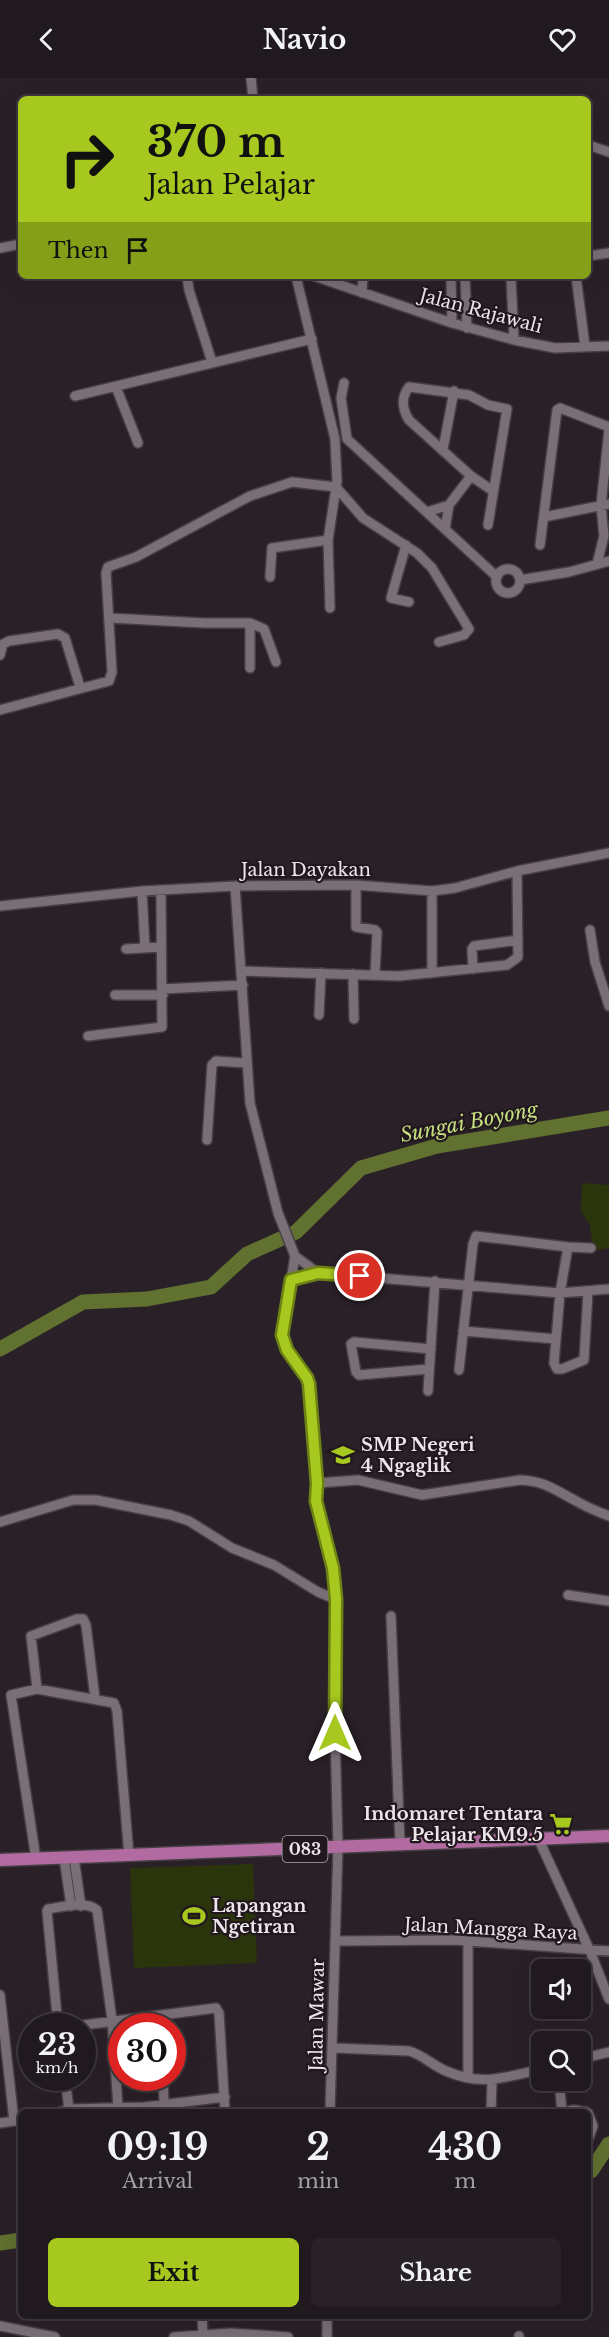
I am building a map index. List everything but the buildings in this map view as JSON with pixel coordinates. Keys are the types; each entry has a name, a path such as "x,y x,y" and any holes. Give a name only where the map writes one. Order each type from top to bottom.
{"main road":[{"name":"083","path":"0,1860 609,1836"}],"street":[{"path":"251,79 253,96"},
{"path":"591,146 609,152"},
{"path":"0,248 18,245"},
{"path":"591,256 609,253"},
{"path":"187,279 212,362"},
{"path":"297,279 335,438 336,487 328,540 330,608"},
{"name":"Jalan Rajawali","path":"322,279 467,328 513,340 555,348 609,346"},
{"path":"362,293 363,279"},
{"path":"451,279 452,323"},
{"path":"465,279 467,328"},
{"path":"511,279 513,340"},
{"path":"576,279 585,346"},
{"path":"75,396 312,339"},
{"path":"344,382 341,398 347,439 497,577"},
{"path":"116,387 138,443"},
{"path":"488,525 507,409 488,405 469,395 454,391 409,387 403,396 404,411 409,420 471,476 493,491"},
{"path":"443,449 454,391"},
{"path":"540,545 557,410 560,408 609,429 605,505 606,538 597,564"},
{"path":"445,529 449,505 471,476"},
{"path":"0,710 109,681 111,677 110,618 106,573 111,566 136,557 229,505 291,482 336,487 363,518 406,545 432,568 468,626 466,633 440,642"},
{"path":"427,512 449,505"},
{"path":"544,518 605,505"},
{"path":"270,577 272,548 328,540"},
{"path":"406,545 391,598 409,602"},
{"path":"520,580 569,572 609,561"},
{"path":"507,569 514,571 520,580 518,589 512,593 499,590 496,583 501,571 507,569"},
{"path":"110,618 204,623 250,622 264,629 276,662"},
{"path":"250,622 250,668"},
{"path":"0,655 3,644 9,641 58,634 63,636 80,687"},
{"name":"Jalan Dayakan","path":"0,906 142,891 235,886 356,885 432,891 609,853"},
{"path":"242,970 375,975 498,968 515,961 518,957 517,871"},
{"path":"356,885 356,927 377,932 375,975"},
{"path":"235,886 243,985 245,1063 253,1123 278,1213 293,1252 318,1273"},
{"path":"142,891 145,948"},
{"path":"88,1036 161,1028 163,992 161,891"},
{"path":"432,891 432,973"},
{"path":"590,930 595,962 609,1006"},
{"path":"472,969 473,947 518,940"},
{"path":"126,950 162,947"},
{"path":"318,1015 321,973"},
{"path":"353,974 354,1019"},
{"path":"115,994 243,985"},
{"path":"207,1140 212,1065 216,1061 245,1063"},
{"path":"459,1370 473,1244 476,1236 591,1248"},
{"path":"568,1247 560,1293 554,1364 556,1367 562,1369 584,1360 588,1292"},
{"name":"Jalan Mawar","path":"293,1252 282,1335 283,1343 309,1384 317,1483 316,1501 333,1568 336,1599 335,1733 338,1847 334,2048 330,2109"},
{"path":"291,1280 318,1273 560,1293 609,1289"},
{"path":"428,1391 435,1281"},
{"path":"463,1331 556,1339"},
{"path":"429,1369 359,1375 356,1372 351,1344 354,1342 431,1349"},
{"path":"317,1483 358,1480 422,1495 532,1480 543,1483 609,1516"},
{"path":"0,1522 73,1500 96,1500 171,1515 189,1521 232,1548 274,1565 318,1592 336,1599"},
{"path":"568,1595 609,1601"},
{"path":"391,1616 400,1845"},
{"path":"37,1689 31,1636 77,1619 83,1620 86,1625 95,1698"},
{"path":"0,1696 37,1689 114,1703 117,1711 129,1856"},
{"path":"10,1695 36,1859"},
{"path":"538,1838 590,1951 609,1999"},
{"path":"69,1858 76,1906"},
{"path":"57,2013 47,1911 48,1909 76,1906 93,1907 97,1910 111,2013"},
{"name":"Jalan Mangga Raya","path":"335,1941 468,1941 609,1951"},
{"path":"468,1941 468,2078"},
{"path":"0,1995 18,2120 0,2123"},
{"path":"169,2013 214,2008 218,2010 225,2109"},
{"path":"334,2048 409,2051 420,2054 444,2070 468,2078 492,2081 531,2072"},
{"path":"591,2056 609,2052"},
{"path":"491,2109 492,2081"},
{"path":"67,2091 69,2109 118,2107 144,2109 164,2103 225,2097"},
{"path":"117,2091 118,2107"},
{"path":"164,2091 164,2103"},
{"path":"560,2091 563,2109"},
{"path":"202,2319 203,2334"},
{"path":"327,2319 327,2337"},
{"path":"0,2326 55,2337"},
{"path":"178,2337 203,2334 288,2337"}],"green space":[{"path":"582,1183 609,1185 609,1248 593,1251 590,1225 581,1211"},
{"name":"Lapangan Ngetiran","path":"253,1864 257,1963 134,1968 130,1868"}],"waterway":[{"name":"Sungai Boyong","path":"0,1349 83,1302 147,1299 211,1287 247,1254 296,1232 361,1168 437,1146 609,1118"},
{"path":"591,2171 609,2144"},
{"path":"0,2243 18,2240"}],"place":[{"name":"SMP Negeri 4 Ngaglik","path":"343,1455"},
{"name":"Indomaret Tentara Pelajar KM9.5","path":"561,1824"},
{"name":"Lapangan Ngetiran","path":"194,1916"}],"route":[{"path":"335,1733 336,1599 333,1568 316,1501 317,1483 309,1384 283,1343 282,1335 291,1280 318,1273 360,1276"}]}
